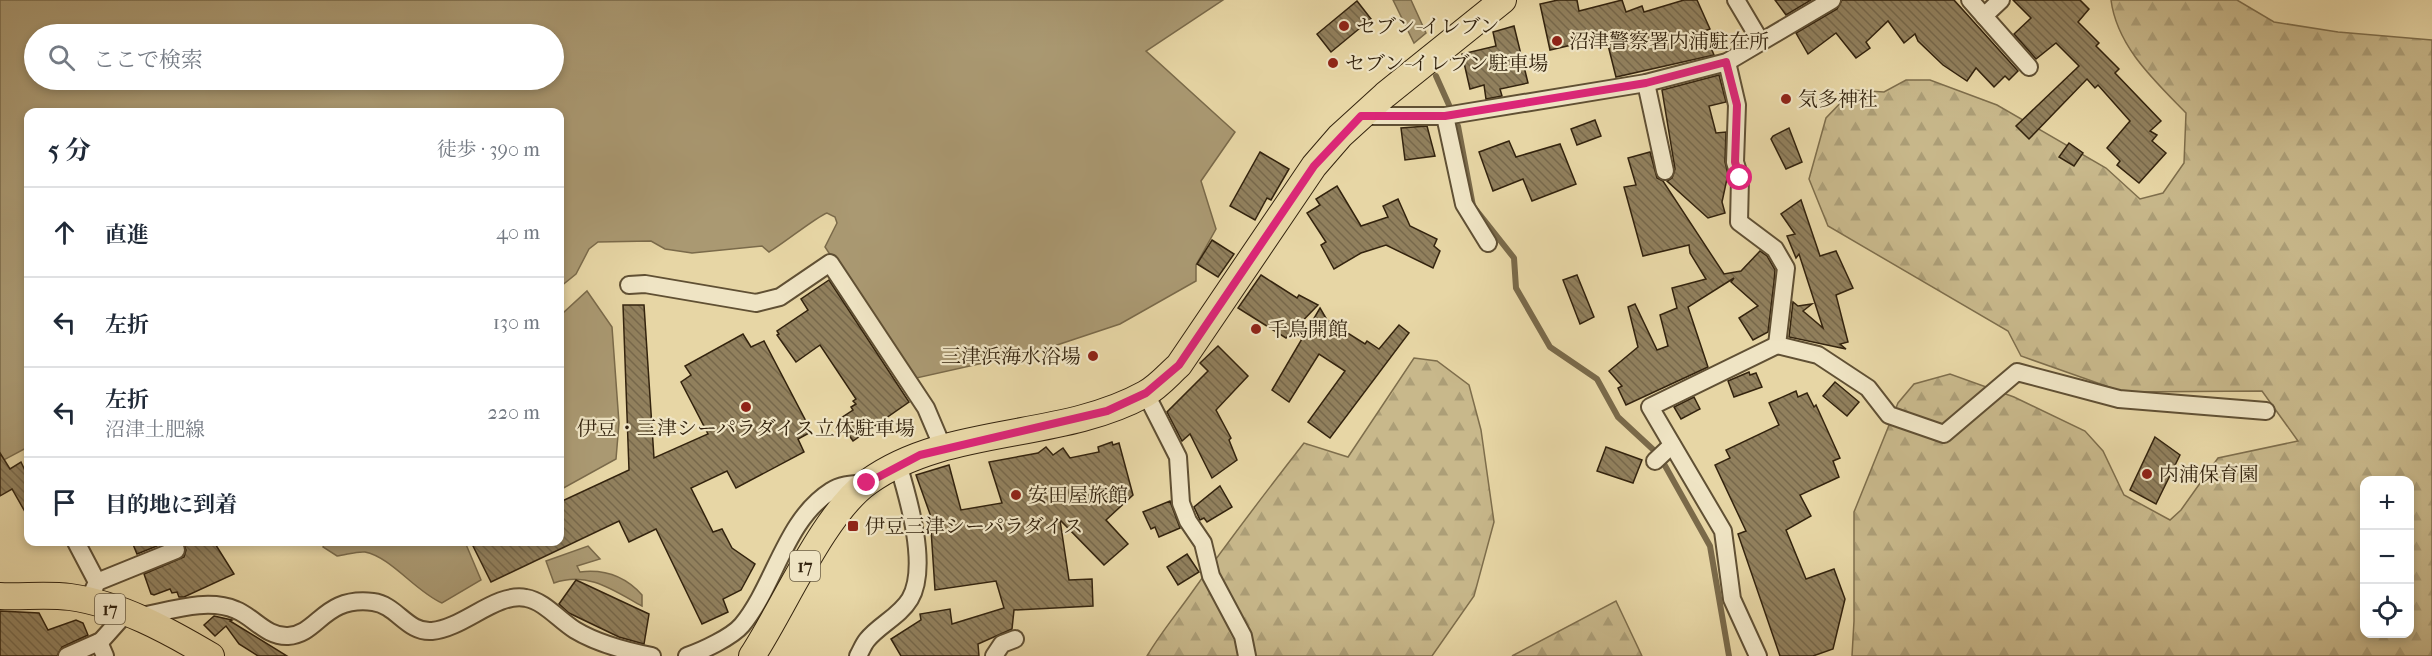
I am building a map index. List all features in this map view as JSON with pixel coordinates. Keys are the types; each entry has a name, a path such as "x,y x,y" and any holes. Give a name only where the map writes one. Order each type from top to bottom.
{"main road":[{"name":"17","path":"752,656 829,526 867,483 898,464 943,448 1090,417 1146,393 1179,365 1314,166 1361,116 1503,0"},
{"name":"17","path":"0,596 70,597 92,592 131,615 162,627 211,656"}],"street":[{"path":"1736,0 1761,42"},
{"path":"1361,116 1445,116 1646,83 1726,62 1832,0"},
{"path":"1970,0 2029,67"},
{"path":"1984,16 2001,0"},
{"path":"1726,62 1737,105 1735,162 1740,178 1739,222 1775,249 1786,267 1777,345"},
{"path":"1646,83 1665,171"},
{"path":"1445,116 1464,204 1488,243"},
{"path":"629,285 645,284 756,303 780,297 830,263 926,408 943,448"},
{"path":"1758,656 1732,599 1722,531 1650,407 1777,345 1818,356 1868,388 1889,415 1944,434 2017,372 2119,399 2266,411"},
{"path":"1146,393 1178,457 1181,503 1188,521 1203,543 1211,576 1243,636 1247,656"},
{"path":"1655,461 1671,446"},
{"path":"858,656 867,639 910,600 916,584 915,542 898,464"},
{"path":"687,656 703,651 742,626 799,526 820,500 832,490 867,483"},
{"path":"77,546 92,592 176,550 174,546"},
{"path":"66,656 102,649 131,615 207,604 236,610 269,632 288,636 303,631 326,612 343,603 372,602 387,605 415,628 431,631 452,626 502,600 525,597 544,607 576,630 624,651 652,656"},
{"path":"994,656 1002,644 1015,639"}],"green space":[{"path":"2111,0 2237,0 2274,22 2338,32 2432,40 2432,656 1852,656 1854,512 1898,403 1914,384 1950,374 2014,397 2085,431 2103,451 2124,495 2170,520 2181,510 2218,458 2298,441 2262,391 2123,392 2021,356 2008,331 1828,226 1809,179 1826,118 1853,90 1884,92 1906,80 1930,80 1997,105 2106,168 2140,199 2163,193 2184,163 2186,113 2150,76 2121,33"},
{"path":"1414,358 1437,361 1469,385 1481,430 1494,522 1474,596 1432,656 1147,656 1218,556 1304,443 1348,457"},
{"path":"1616,601 1642,656 1512,656"}],"shaded area":[{"path":"0,0 1223,0 1146,51 1235,132 1201,181 1216,229 1196,265 1196,281 1120,324 1042,350 912,379 825,247 837,223 835,217 827,213 769,252 762,246 692,253 665,249 651,241 598,242 589,249 576,274 564,284 564,108 24,108 24,449 0,462"},
{"path":"1393,0 1411,0 1426,33 1414,43"},
{"path":"587,291 612,327 619,423 616,459 564,488 564,312"},
{"path":"467,546 481,580 442,603 375,555 362,552 337,556 323,547"},
{"path":"588,546 600,559 577,566 580,572 606,573 622,579 642,595 642,606 600,584 589,581 578,579 554,583 546,561"}],"building":[{"path":"1558,0 1577,0 1579,11 1622,0 1626,12 1642,6 1644,12 1684,0 1697,0 1710,29 1704,31 1714,55 1616,77 1606,37 1550,50 1540,4"},
{"path":"1775,0 1811,0 1786,15"},
{"path":"1842,0 1954,0 2018,71 2009,80 2005,76 1994,87 1976,68 1967,81 1943,65 1918,41 1915,34 1904,43 1888,21 1866,42 1870,48 1856,58 1836,33 1808,54 1796,33 1837,9"},
{"path":"2013,0 2080,0 2089,9 2078,22 2099,43 2096,46 2119,69 2115,73 2161,121 2150,131 2157,135 2152,141 2166,153 2139,183 2117,165 2120,161 2107,148 2130,121 2098,85 2095,88 2087,79 2029,139 2016,126 2079,66 2056,43 2036,59 2014,34 2031,18"},
{"name":"セブン-イレブン","path":"1357,1 1371,19 1331,52 1317,34"},
{"path":"1514,26 1528,83 1500,89 1502,96 1486,99 1484,85 1470,89 1462,54 1496,46 1493,32"},
{"path":"1719,75 1726,102 1709,106 1716,133 1726,132 1725,162 1728,174 1722,202 1725,213 1708,218 1667,181 1672,178 1675,169 1662,90"},
{"path":"1595,120 1601,136 1577,145 1571,129"},
{"path":"1427,126 1435,156 1405,160 1401,128"},
{"path":"1789,128 1802,162 1786,169 1771,139"},
{"path":"1509,141 1516,157 1560,144 1576,184 1532,201 1523,179 1493,191 1479,152"},
{"path":"2069,143 2083,153 2074,166 2059,157"},
{"path":"1260,152 1289,169 1271,200 1267,198 1255,220 1230,206"},
{"path":"1650,152 1657,178 1663,181 1724,274 1741,271 1760,251 1767,256 1775,270 1774,282 1768,332 1753,340 1739,318 1758,306 1731,282 1734,278 1688,307 1708,367 1626,405 1618,388 1622,386 1609,371 1638,347 1628,307 1635,304 1657,350 1668,346 1660,315 1677,308 1672,288 1706,279 1690,253 1689,245 1643,256 1624,187 1636,185 1628,158"},
{"path":"1337,186 1361,226 1388,217 1383,206 1398,199 1410,226 1437,239 1434,246 1440,251 1433,268 1386,245 1361,253 1334,269 1321,245 1326,242 1307,213 1320,205 1316,199"},
{"path":"1801,200 1820,256 1836,251 1853,288 1836,295 1848,342 1840,344 1846,349 1789,337 1793,302 1798,306 1812,304 1803,311 1823,328 1799,254 1796,258 1787,236 1795,234 1781,214"},
{"path":"1212,240 1234,254 1218,277 1197,264"},
{"path":"1261,275 1297,298 1299,295 1318,305 1286,338 1238,308"},
{"path":"1577,275 1594,317 1580,324 1563,280"},
{"path":"829,280 909,402 853,441 838,420 853,410 851,407 856,404 853,401 856,399 820,345 796,362 777,335 779,334 777,331 808,310 801,299"},
{"path":"623,305 644,305 654,458 708,434 681,382 691,375 685,366 743,334 751,347 764,341 809,427 809,433 798,439 804,452 736,488 727,471 691,488 713,532 722,529 732,548 755,564 741,590 723,599 728,612 702,624 656,529 629,542 619,521 491,582 473,546 564,546 564,500 629,470"},
{"path":"1320,308 1327,320 1365,344 1367,341 1379,349 1399,325 1409,333 1330,438 1308,422 1345,371 1319,354 1289,402 1272,390"},
{"path":"1218,346 1248,376 1216,410 1231,438 1229,440 1237,460 1212,478 1190,434 1182,441 1167,412 1208,371 1200,363"},
{"path":"1749,372 1750,375 1756,373 1762,387 1734,397 1728,381"},
{"path":"1835,382 1859,402 1847,416 1823,396"},
{"path":"1796,391 1798,397 1807,393 1814,407 1816,405 1840,458 1833,461 1839,477 1800,495 1811,516 1786,530 1806,579 1834,569 1845,599 1833,649 1813,656 1780,656 1738,534 1746,531 1715,465 1730,458 1726,450 1779,425 1769,403"},
{"path":"1694,397 1700,409 1681,419 1674,407"},
{"path":"2155,437 2180,455 2156,504 2130,490"},
{"path":"1112,442 1113,445 1119,443 1133,495 1106,520 1128,544 1104,565 1060,520 1069,580 1092,579 1093,606 1014,610 1012,629 978,644 979,656 901,656 891,639 921,620 920,614 950,609 952,624 1004,608 996,581 935,590 930,514 916,475 949,465 961,510 1002,503 989,462 1038,453 1046,447 1053,455 1063,448 1070,458 1099,452 1098,447"},
{"path":"1606,447 1642,460 1633,483 1597,471"},
{"path":"0,453 10,469 21,462 24,468 24,510 12,489 0,496"},
{"path":"1220,486 1232,507 1207,522 1204,518 1200,520 1194,507"},
{"path":"1170,501 1180,528 1159,537 1155,527 1151,529 1143,512"},
{"path":"134,546 157,546 137,554"},
{"path":"184,546 216,546 234,574 184,597 179,597 177,592 172,593 170,589 151,594 144,574 184,557"},
{"path":"1187,554 1199,572 1178,585 1167,567"},
{"path":"576,580 649,614 644,644 619,637 569,613 559,604"},
{"path":"0,611 39,613 48,630 76,620 83,623 88,635 62,647 57,656 0,656"},
{"path":"214,616 232,620 230,621 287,656 258,656 239,644 226,626 215,636 204,625"}],"waterway":[{"path":"1436,76 1449,105"},
{"path":"1458,126 1473,206 1514,258 1516,288 1550,347 1597,379 1618,417 1659,455 1710,546 1729,656"}],"place":[{"name":"セブン-イレブン","path":"1344,26"},
{"name":"沼津警察署内浦駐在所","path":"1557,41"},
{"name":"セブン-イレブン駐車場","path":"1333,63"},
{"name":"気多神社","path":"1786,99"},
{"name":"千鳥開館","path":"1256,329"},
{"name":"三津浜海水浴場","path":"1093,356"},
{"name":"伊豆・三津シーパラダイス立体駐車場","path":"746,407"},
{"name":"内浦保育園","path":"2147,474"},
{"name":"安田屋旅館","path":"1016,495"},
{"name":"伊豆三津シーパラダイス","path":"853,526"}],"route":[{"path":"867,483 898,464 920,455 943,448 1090,417 1128,403 1157,386 1179,365 1314,166 1361,116 1445,116 1646,83 1726,62 1737,105 1735,162 1740,178"}]}
